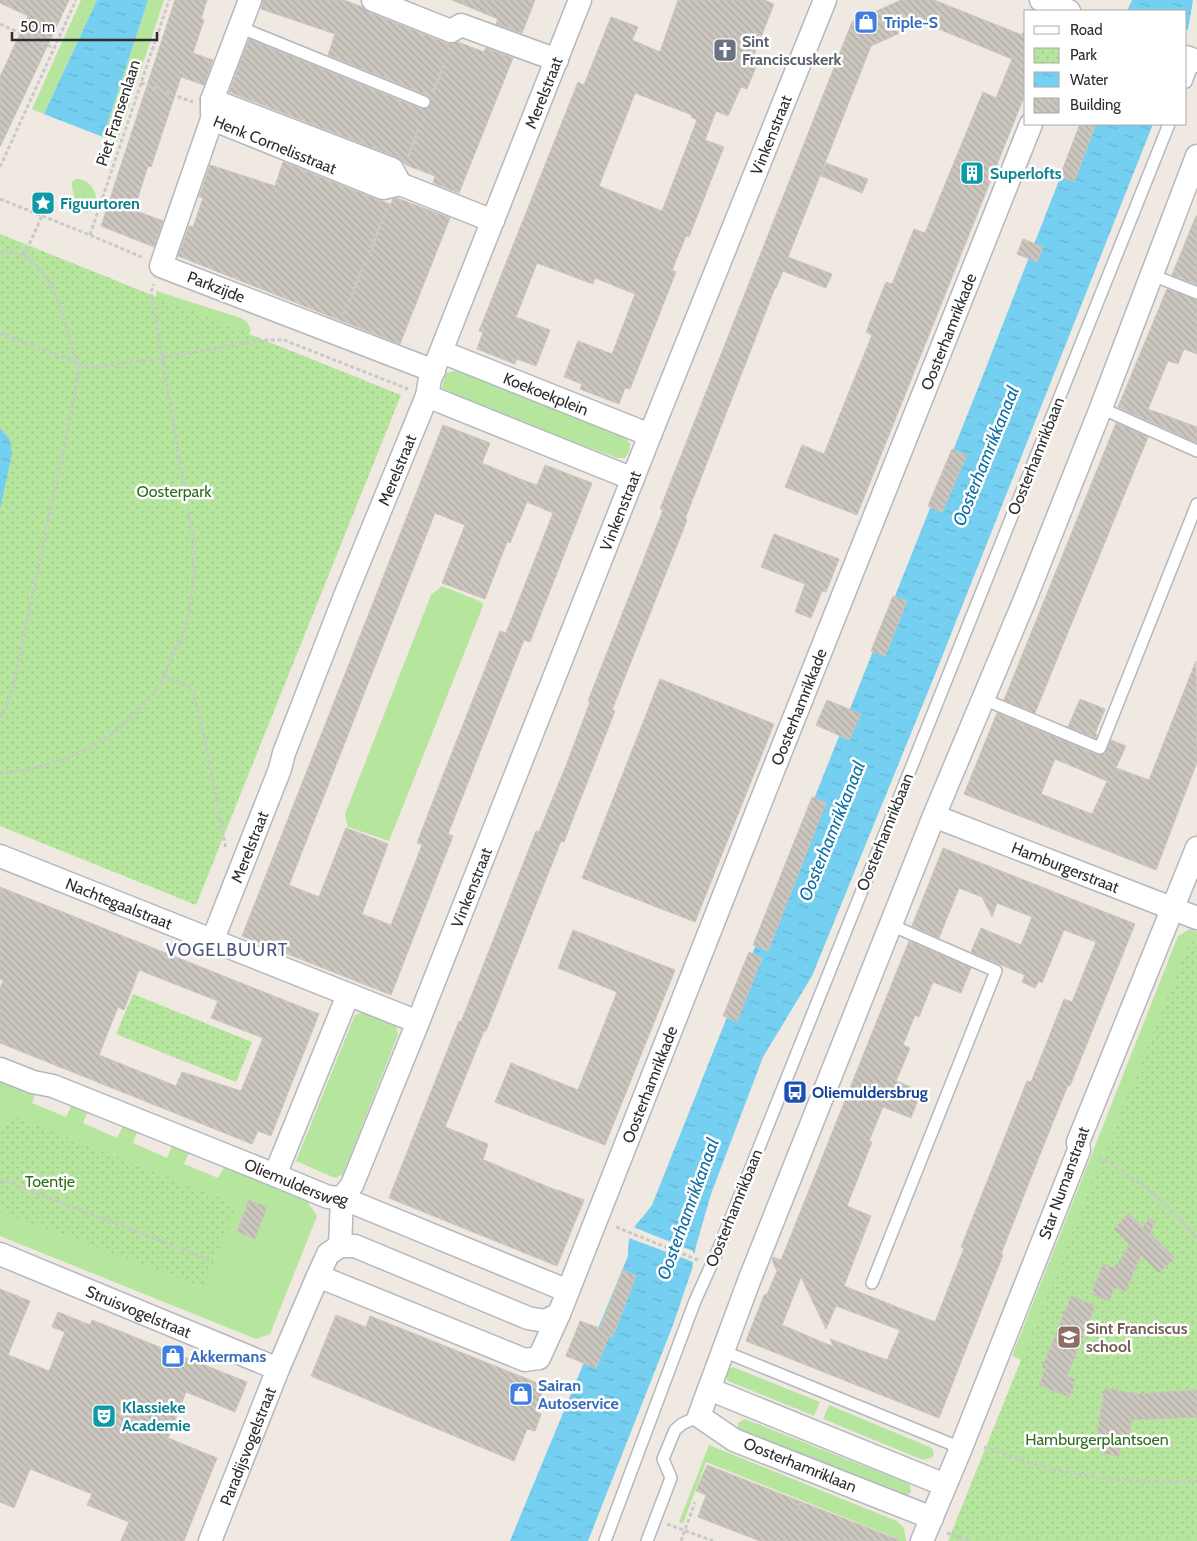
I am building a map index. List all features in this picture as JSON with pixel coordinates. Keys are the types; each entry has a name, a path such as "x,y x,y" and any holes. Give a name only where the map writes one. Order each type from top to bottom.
{"street":[{"path":"212,109 250,0"},
{"path":"373,0 452,31 461,25 557,60"},
{"name":"Merelstraat","path":"213,940 345,596 580,0"},
{"name":"Vinkenstraat","path":"340,1246 342,1198 352,1185 418,1022 825,0"},
{"path":"1041,0 1066,10"},
{"name":"Henk Cornelisstraat","path":"161,266 212,109 392,169 398,184 493,221"},
{"name":"Oosterhamrikkade","path":"568,1291 1032,125"},
{"path":"699,1416 749,1281 934,816 1101,408 1197,156"},
{"name":"Parkzijde","path":"161,266 337,334 433,375"},
{"path":"433,375 633,479"},
{"name":"Koekoekplein","path":"433,375 650,436"},
{"name":"Hamburgerstraat","path":"934,816 1197,918"},
{"name":"Star Numanstraat","path":"922,1541 961,1448 1079,1150 1078,1142 1197,848"},
{"name":"Nachtegaalstraat","path":"0,856 348,995"},
{"path":"275,1175 348,995 418,1022"},
{"name":"Oliemuldersweg","path":"0,1069 33,1082 53,1086 328,1197 342,1198 568,1291"},
{"path":"340,1246 355,1246 528,1318 545,1321 559,1314"},
{"name":"Paradijsvogelstraat","path":"210,1541 278,1369 318,1276 328,1254 340,1246"},
{"name":"Struisvogelstraat","path":"0,1254 278,1369"},
{"path":"318,1276 525,1360 539,1358 568,1291"},
{"path":"709,1389 945,1485"},
{"name":"Oosterhamriklaan","path":"699,1416 734,1440 932,1518"}],"lane":[{"path":"239,27 424,102"},
{"path":"1187,79 1194,58"},
{"name":"Oosterhamrikbaan","path":"605,1541 695,1302 718,1250 1169,125"},
{"path":"1152,276 1197,293"},
{"path":"1101,408 1197,451"},
{"path":"983,699 1100,748 1197,504"},
{"path":"872,1283 996,971 891,925"},
{"path":"723,1351 961,1448"},
{"path":"647,1541 671,1478 663,1459 675,1430 699,1416"}],"path":[{"path":"0,167 76,0"},
{"name":"Piet Fransenlaan","path":"90,235 169,0"},
{"path":"0,24 54,48"},
{"path":"141,83 212,109"},
{"path":"337,334 398,184"},
{"path":"0,199 161,266 151,292 193,538 194,563 188,614 181,638 156,690 137,711 114,731 81,753 35,768 0,773"},
{"path":"24,256 42,216"},
{"path":"0,252 17,253 24,256 41,273 55,292 79,365 75,394 12,694 0,718"},
{"path":"0,333 79,365 97,367 162,358 263,340 284,340 412,391 433,375"},
{"path":"164,676 192,689 200,718 226,849 244,862"},
{"path":"1079,1150 1102,1159 1137,1180 1175,1214 1197,1238"},
{"path":"0,1182 3,1180 210,1260"},
{"path":"631,1233 698,1260"},
{"path":"961,1448 983,1446 1031,1463 1069,1473 1107,1479 1197,1481"},
{"path":"680,1541 695,1502"},
{"path":"796,1513 800,1502"},
{"path":"655,1519 713,1541"}],"green space":[{"path":"81,0 97,0 44,114 32,109"},
{"path":"148,0 164,0 117,142 103,137"},
{"path":"76,179 86,182 93,189 96,200 94,210 86,213 77,204 72,187 72,182"},
{"name":"Oosterpark","path":"0,234 401,395 196,905 0,826"},
{"path":"156,291 241,318 247,322 251,330 249,334 162,344"},
{"path":"457,370 626,438 630,444 629,452 625,458 617,458 450,396 442,387 446,373"},
{"path":"442,586 482,602 483,606 389,841 348,827 345,814 431,595"},
{"path":"1190,929 1197,932 1197,1168 1033,1365 1012,1356 1178,936"},
{"name":"Hamburgerplantsoen","path":"1190,941 1197,944 1197,1541 948,1541"},
{"path":"133,994 252,1042 236,1082 116,1034"},
{"path":"363,1012 396,1026 398,1035 343,1174 335,1178 296,1161 355,1015"},
{"path":"0,1075 37,1089 32,1103 66,1117 72,1104 88,1111 83,1123 117,1138 124,1124 138,1130 133,1143 167,1158 173,1144 190,1150 184,1164 218,1178 224,1167 307,1201 317,1216 270,1334 256,1339 0,1236"},
{"name":"Toentje","path":"9,1114 237,1205 203,1287 0,1211 0,1137"},
{"path":"733,1367 820,1402 814,1416 728,1381 726,1372"},
{"path":"829,1405 932,1448 934,1454 931,1458 923,1460 823,1419"},
{"path":"745,1419 907,1483 910,1485 911,1492 905,1497 740,1431 738,1423"},
{"path":"709,1445 897,1521 904,1528 906,1541 895,1541 896,1538 706,1462 683,1524 679,1522"}],"water":[{"path":"97,0 148,0 103,137 44,114"},
{"path":"1132,0 1193,0 1188,30 1187,10 1127,10"},
{"name":"Oosterhamrikkanaal","path":"1081,125 1153,125 936,672 812,976 763,1057 711,1194 696,1246 692,1269 673,1325 588,1541 510,1541 628,1256 631,1232 652,1205 978,388"},
{"path":"0,428 10,440 12,454 0,509"}],"pier":[{"path":"633,1227 693,1251 693,1253 697,1254 696,1263 629,1238"}],"building":[{"path":"0,0 69,0 0,147 0,77 28,16 0,3"},
{"path":"175,0 207,0 201,19 204,20 193,53 213,60 204,85 181,77 151,167 148,166 134,210 163,221 154,247 101,226"},
{"path":"263,0 344,0 362,7 368,12 446,43 458,42 484,52 486,48 513,58 459,193 433,183 435,176 406,165 397,157 229,92 249,39 421,109 428,108 431,104 430,98 427,95 328,55 335,34 261,9"},
{"path":"452,0 535,0 522,33 496,24 498,19"},
{"path":"678,0 764,0 774,4 752,60 758,62 747,89 741,87 728,116 716,111 705,140 724,147 689,237 686,236 672,270 676,272 630,389 625,388 619,404 580,389 582,384 564,377 578,341 612,354 635,294 595,278 593,284 537,263 516,317 550,330 536,366 517,359 515,364 477,349 483,332 479,331 578,82 584,85 611,17 638,27 632,40 660,52","holes":["635,93 692,115 691,117 697,120 662,211 599,186"]},
{"path":"901,0 934,0 1022,35 1024,31 1024,97 857,515 785,487 802,445 824,454 872,335 866,332 886,282 892,284 914,229 925,233 983,92 996,98 1012,59 929,25 928,27 920,24 871,46 788,257 832,274 826,288 783,271 775,288 685,519 687,520 612,710 615,711 564,842 561,841 486,1031 484,1031 445,1127 488,1144 483,1160 584,1200 557,1266 389,1198 536,831 539,832 567,763 590,702 588,701 663,510 660,509 852,22"},
{"path":"1080,125 1096,125 1074,182 1060,176"},
{"path":"283,162 378,200 391,204 393,199 397,198 450,218 400,344 178,256 189,226 193,227 203,198 199,197 210,165 275,186"},
{"path":"826,163 868,179 862,193 821,176"},
{"path":"1197,216 1197,285 1172,275"},
{"path":"1023,239 1043,247 1037,262 1017,254"},
{"path":"1167,289 1197,300 1197,354 1184,349 1178,364 1168,361 1148,409 1197,427 1197,443 1118,407"},
{"path":"1116,423 1148,437 1035,713 1004,700"},
{"path":"443,425 490,443 482,463 520,479 537,485 545,465 592,483 530,642 524,640 448,834 453,836 391,995 242,936","holes":["527,502 553,513 506,633 500,631 440,783 417,843 422,845 391,925 362,914 388,844 373,838 346,828 319,897 289,885 435,513 465,525 442,583 485,599 507,542 510,543"]},
{"path":"952,449 967,455 942,512 928,506"},
{"path":"774,534 839,559 826,592 822,591 811,618 795,612 805,584 761,567"},
{"path":"893,596 907,601 885,656 871,651"},
{"path":"1196,661 1197,762 1156,870 964,794 997,713 1098,755 1105,754 1111,740 1126,746 1116,768 1149,780","holes":["1055,759 1107,781 1092,814 1041,794"]},
{"path":"660,679 774,724 695,922 582,878"},
{"path":"1080,699 1105,709 1095,734 1097,735 1096,738 1068,727"},
{"path":"827,700 861,714 849,740 816,725"},
{"path":"812,797 826,803 768,951 753,945"},
{"path":"943,848 1135,924 1070,1086 1068,1085 1043,1147 939,1418 746,1341 764,1295 767,1294 777,1271 772,1260 773,1257 781,1260 909,941 971,968 961,993 933,982 919,1017 915,1015 903,1045 910,1048 896,1081 921,1091 911,1118 883,1107 869,1141 872,1142 847,1206 871,1216 844,1286 935,1322 964,1248 961,1247 1027,1081 1031,1082 1064,999 1072,1002 1096,942 1064,930 1042,983 1039,981 1035,988 1022,982 1025,975 971,952 981,928 1021,945 1032,917 997,903 992,917 982,897 959,888 939,938 912,926","holes":["801,1277 826,1329 836,1306 900,1330 887,1360 830,1339 834,1347 782,1325"]},
{"path":"0,887 319,1014 271,1136 258,1131 252,1144 0,1043 0,989 3,980 0,979","holes":["139,970 218,1001 211,1018 263,1038 241,1091 182,1072 176,1086 99,1055 118,1007 124,1010"]},
{"path":"573,930 675,970 605,1145 495,1102 511,1063 578,1090 617,992 558,968"},
{"path":"749,952 762,958 737,1022 723,1016"},
{"path":"249,1200 267,1207 255,1239 237,1232"},
{"path":"1129,1213 1143,1227 1149,1218 1155,1222 1150,1233 1175,1258 1159,1273 1141,1255 1126,1291 1115,1288 1109,1301 1091,1294 1103,1264 1114,1268 1130,1245 1114,1229"},
{"path":"623,1270 636,1276 612,1338 609,1336 596,1368 566,1356 580,1321 600,1328"},
{"path":"0,1289 30,1301 8,1355 49,1371 65,1332 52,1327 58,1312 90,1325 92,1320 247,1382 235,1412 186,1392 168,1438 217,1458 184,1541 121,1541 129,1522 87,1505 92,1494 30,1469 14,1508 0,1502"},
{"name":"Sint Franciscus school","path":"1071,1296 1095,1306 1067,1376 1074,1379 1074,1386 1069,1397 1039,1385 1046,1369 1042,1368"},
{"path":"336,1315 366,1327 370,1316 545,1386 535,1411 541,1414 535,1431 527,1429 514,1461 311,1376"},
{"path":"1113,1389 1136,1394 1197,1390 1197,1417 1131,1420 1128,1447 1120,1447 1119,1456 1101,1453 1103,1446 1096,1442 1104,1390"},
{"path":"707,1465 899,1541 760,1541 698,1517 706,1495 696,1491"}],"place":[{"name":"Triple-S","path":"866,22"},
{"name":"Sint Franciscuskerk","path":"725,50"},
{"name":"Superlofts","path":"972,173"},
{"name":"Figuurtoren","path":"43,203"},
{"name":"Oliemuldersbrug","path":"795,1092"},
{"name":"Sint Franciscus school","path":"1069,1337"},
{"name":"Akkermans","path":"173,1356"},
{"name":"Sairan Autoservice","path":"521,1394"},
{"name":"Klassieke Academie","path":"104,1416"}],"district":[{"name":"VOGELBUURT","path":"227,950"}]}
